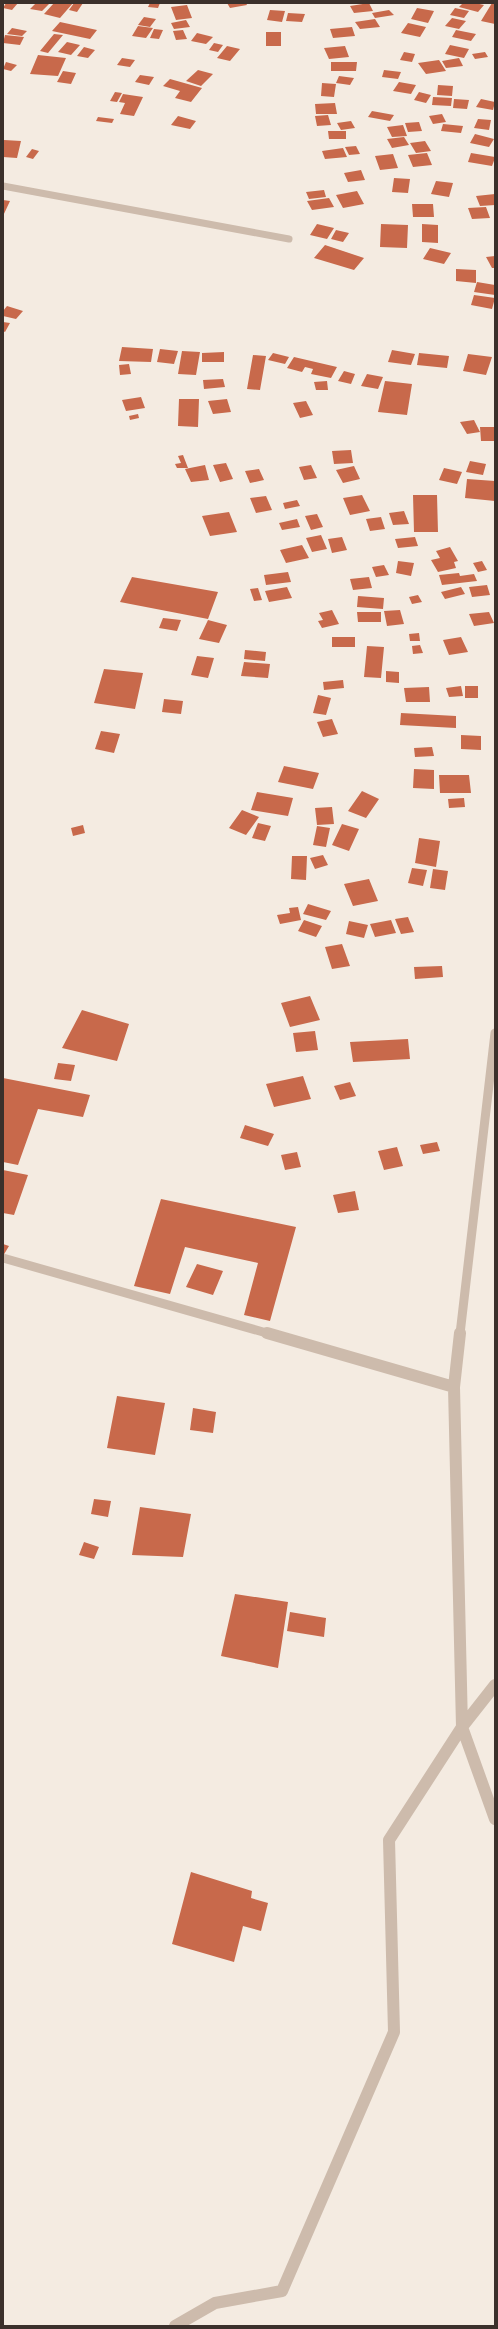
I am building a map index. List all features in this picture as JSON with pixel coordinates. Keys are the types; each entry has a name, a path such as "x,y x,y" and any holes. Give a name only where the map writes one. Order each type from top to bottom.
{"street":[{"path":"3,186 289,239"},
{"path":"495,1033 454,1387 462,1726 495,1819"},
{"path":"3,1258 454,1387"},
{"path":"175,2326 215,2303 282,2292 394,2032 389,1840 462,1726 495,1685"}],"building":[{"path":"6,3 18,3 12,10 3,8"},
{"path":"36,3 49,4 42,11 30,9"},
{"path":"54,3 73,3 60,18 44,14"},
{"path":"74,3 83,3 77,12 69,10"},
{"path":"150,3 160,3 158,8 148,7"},
{"path":"227,3 246,3 247,5 230,8"},
{"path":"369,3 373,11 354,13 350,6"},
{"path":"463,3 484,5 478,12 459,7"},
{"path":"492,3 495,3 495,24 481,21"},
{"path":"187,5 192,18 176,20 171,7"},
{"path":"417,8 434,11 428,23 411,19"},
{"path":"455,8 469,11 464,18 450,15"},
{"path":"270,10 285,11 282,22 267,20"},
{"path":"389,10 394,15 375,18 372,13"},
{"path":"288,13 305,14 302,22 286,21"},
{"path":"144,17 156,19 150,27 138,25"},
{"path":"452,18 466,21 459,29 445,26"},
{"path":"375,19 380,27 360,29 355,22"},
{"path":"186,20 190,27 174,29 171,23"},
{"path":"60,22 97,30 90,39 52,31"},
{"path":"408,23 426,27 420,37 401,33"},
{"path":"138,26 153,28 146,38 132,36"},
{"path":"352,27 355,36 333,38 330,29"},
{"path":"12,28 27,31 22,36 7,34"},
{"path":"154,29 163,30 159,39 150,38"},
{"path":"183,30 187,39 176,40 173,31"},
{"path":"456,30 476,34 471,41 452,37"},
{"path":"266,32 281,32 281,46 266,46"},
{"path":"197,33 213,37 206,44 191,41"},
{"path":"54,34 63,35 48,53 40,51"},
{"path":"5,35 24,37 20,45 3,43"},
{"path":"67,42 80,45 71,55 58,52"},
{"path":"214,43 223,45 218,52 209,50"},
{"path":"450,45 469,49 464,58 445,54"},
{"path":"227,46 240,49 230,61 217,58"},
{"path":"345,46 349,57 329,59 324,48"},
{"path":"84,47 95,50 88,58 77,56"},
{"path":"404,52 415,54 412,62 400,60"},
{"path":"485,52 488,57 475,59 472,54"},
{"path":"38,55 66,58 58,76 30,74"},
{"path":"122,58 135,60 130,67 117,65"},
{"path":"459,58 463,66 446,68 442,61"},
{"path":"439,60 446,71 426,74 418,63"},
{"path":"6,62 17,65 11,71 3,69"},
{"path":"331,62 357,62 356,71 331,71"},
{"path":"198,70 213,74 201,86 186,81"},
{"path":"384,70 401,72 398,79 382,77"},
{"path":"63,71 76,73 71,84 57,82"},
{"path":"140,75 154,77 149,85 135,82"},
{"path":"339,76 354,78 350,85 336,83"},
{"path":"170,79 202,88 191,102 175,98 180,91 163,86"},
{"path":"399,82 416,85 411,94 393,91"},
{"path":"322,83 336,84 334,97 321,96"},
{"path":"438,85 453,86 452,96 437,95"},
{"path":"115,92 122,93 117,102 110,101"},
{"path":"419,92 431,95 426,103 414,100"},
{"path":"123,94 143,97 134,116 120,114 125,103 119,102"},
{"path":"433,97 452,98 451,106 432,105"},
{"path":"454,99 469,100 467,109 453,108"},
{"path":"481,99 495,102 493,110 476,107"},
{"path":"335,103 337,114 316,114 315,104"},
{"path":"372,111 394,115 390,121 368,117"},
{"path":"442,114 446,122 433,124 429,116"},
{"path":"328,115 331,125 317,126 315,116"},
{"path":"178,116 196,121 190,129 171,125"},
{"path":"98,117 114,119 112,123 96,121"},
{"path":"478,119 491,120 489,130 474,128"},
{"path":"351,121 355,128 341,130 337,123"},
{"path":"419,122 422,131 408,132 405,123"},
{"path":"443,124 463,126 461,133 441,131"},
{"path":"403,125 407,136 392,137 387,127"},
{"path":"328,131 346,131 346,139 329,139"},
{"path":"475,134 494,139 489,147 470,143"},
{"path":"404,137 409,145 392,148 387,139"},
{"path":"4,140 21,141 17,158 3,157"},
{"path":"425,141 431,151 416,153 410,143"},
{"path":"356,146 360,154 349,155 345,147"},
{"path":"343,148 347,157 325,159 322,151"},
{"path":"32,149 39,151 33,159 26,157"},
{"path":"427,153 432,165 413,167 408,155"},
{"path":"471,153 495,157 492,166 468,162"},
{"path":"393,154 398,168 380,170 375,156"},
{"path":"361,170 365,180 348,182 344,173"},
{"path":"394,178 410,179 408,193 392,192"},
{"path":"436,181 453,183 449,197 431,194"},
{"path":"324,190 326,197 309,199 306,192"},
{"path":"357,191 364,204 343,208 336,195"},
{"path":"495,194 495,205 480,206 476,196"},
{"path":"329,198 334,207 312,210 307,201"},
{"path":"3,200 10,201 3,216"},
{"path":"412,204 433,204 434,217 413,217"},
{"path":"486,207 490,218 472,219 468,208"},
{"path":"317,224 334,228 327,239 310,235"},
{"path":"381,224 408,225 407,248 380,247"},
{"path":"422,224 438,225 438,243 422,242"},
{"path":"336,230 349,233 343,242 331,239"},
{"path":"325,245 364,258 354,270 314,258"},
{"path":"430,248 451,253 444,264 423,259"},
{"path":"495,256 495,268 492,268 486,257"},
{"path":"456,269 476,270 476,283 456,281"},
{"path":"477,282 495,285 495,295 474,292"},
{"path":"474,295 495,298 492,309 471,305"},
{"path":"7,306 23,311 16,319 3,316 3,311"},
{"path":"3,322 10,323 5,332 3,331"},
{"path":"122,347 153,349 151,362 119,361"},
{"path":"160,349 178,351 174,364 157,362"},
{"path":"392,350 415,354 411,365 388,362"},
{"path":"182,351 200,352 196,375 178,374"},
{"path":"224,352 224,362 202,362 202,353"},
{"path":"273,353 289,357 285,364 268,360"},
{"path":"419,353 449,356 447,368 417,365"},
{"path":"468,354 492,357 486,375 463,371"},
{"path":"253,355 266,356 260,390 247,389"},
{"path":"294,357 337,367 331,378 311,374 313,369 305,367 302,372 287,368"},
{"path":"129,364 131,374 120,375 119,365"},
{"path":"344,371 355,374 351,384 338,381"},
{"path":"367,374 383,377 378,389 361,386"},
{"path":"223,379 225,387 204,389 203,380"},
{"path":"327,381 328,390 316,390 314,382"},
{"path":"385,381 412,384 407,415 378,412"},
{"path":"141,397 145,408 126,411 122,400"},
{"path":"179,399 199,399 198,427 178,426"},
{"path":"227,399 231,412 213,414 208,401"},
{"path":"306,401 313,415 300,418 293,403"},
{"path":"138,414 139,418 130,420 129,416"},
{"path":"474,420 480,432 467,434 460,422"},
{"path":"480,427 495,427 495,441 481,441"},
{"path":"351,450 353,463 334,464 332,451"},
{"path":"183,455 188,468 177,468 175,464 181,463 178,456"},
{"path":"470,461 486,464 483,475 466,472"},
{"path":"226,463 233,479 220,482 213,465"},
{"path":"205,465 209,480 191,482 185,469"},
{"path":"311,465 317,478 304,480 299,467"},
{"path":"354,466 360,479 343,483 336,470"},
{"path":"444,468 462,472 457,484 439,480"},
{"path":"259,469 264,480 250,483 245,471"},
{"path":"467,479 495,481 495,501 465,498"},
{"path":"362,495 370,511 350,515 343,498"},
{"path":"413,495 437,495 438,532 414,532"},
{"path":"266,496 272,510 256,513 250,498"},
{"path":"297,500 300,506 285,509 283,503"},
{"path":"404,511 409,524 393,525 389,513"},
{"path":"229,512 237,532 210,536 202,516"},
{"path":"317,514 323,527 311,530 305,516"},
{"path":"381,517 385,529 370,531 366,519"},
{"path":"297,519 300,527 282,530 279,523"},
{"path":"321,535 327,549 312,552 306,538"},
{"path":"342,537 347,550 332,553 328,539"},
{"path":"415,537 418,546 398,548 395,539"},
{"path":"302,545 309,558 286,563 280,550"},
{"path":"450,547 458,561 454,562 456,568 438,572 431,560 440,558 436,551"},
{"path":"398,561 414,563 411,576 396,573"},
{"path":"482,561 487,570 478,572 473,563"},
{"path":"384,565 389,575 376,577 372,567"},
{"path":"288,572 291,582 266,585 264,575"},
{"path":"459,573 460,576 474,574 477,581 442,585 439,575"},
{"path":"132,577 218,592 208,619 120,602"},
{"path":"369,577 372,588 353,590 350,579"},
{"path":"487,585 490,595 472,597 469,587"},
{"path":"287,587 292,598 269,602 265,591"},
{"path":"461,587 465,594 445,599 441,592"},
{"path":"258,588 262,600 254,601 250,589"},
{"path":"418,595 422,602 412,604 409,597"},
{"path":"358,596 384,598 383,609 357,607"},
{"path":"332,610 339,624 322,628 318,621 323,620 319,613"},
{"path":"400,610 404,624 387,626 384,611"},
{"path":"357,612 381,612 381,622 358,622"},
{"path":"489,612 494,623 474,626 469,614"},
{"path":"163,618 181,620 177,631 159,628"},
{"path":"208,620 227,625 219,643 199,639"},
{"path":"419,633 420,641 410,641 409,634"},
{"path":"332,637 355,637 355,647 332,647"},
{"path":"461,637 468,652 449,655 443,640"},
{"path":"420,645 423,653 413,654 412,646"},
{"path":"367,646 384,647 381,678 364,677"},
{"path":"245,650 266,652 265,661 244,659"},
{"path":"197,656 214,658 208,678 191,675"},
{"path":"244,662 270,664 268,678 241,676"},
{"path":"104,669 143,673 135,709 94,703"},
{"path":"386,671 399,672 399,683 386,682"},
{"path":"343,680 344,688 324,690 323,682"},
{"path":"461,686 463,696 449,697 446,688"},
{"path":"465,686 478,686 478,698 465,698"},
{"path":"429,687 430,702 406,702 404,688"},
{"path":"318,695 331,698 326,715 313,713"},
{"path":"164,699 183,701 181,714 162,712"},
{"path":"401,713 456,716 456,728 400,725"},
{"path":"332,719 338,734 323,737 317,722"},
{"path":"101,731 120,734 114,753 95,749"},
{"path":"461,735 481,736 481,750 461,749"},
{"path":"432,747 434,756 415,757 414,748"},
{"path":"284,766 319,773 313,789 278,782"},
{"path":"414,769 434,770 434,789 413,788"},
{"path":"439,775 469,775 471,793 440,793"},
{"path":"362,791 379,799 366,818 348,811"},
{"path":"257,792 293,798 288,816 251,810"},
{"path":"464,798 465,807 449,808 448,799"},
{"path":"332,807 334,824 317,825 315,808"},
{"path":"242,810 259,817 246,835 229,828"},
{"path":"258,823 271,826 265,841 252,838"},
{"path":"342,824 359,829 349,851 332,845"},
{"path":"83,825 85,833 73,836 71,828"},
{"path":"317,826 330,828 326,847 313,845"},
{"path":"419,838 440,841 436,867 415,863"},
{"path":"323,855 328,865 315,869 310,858"},
{"path":"292,856 307,856 306,880 291,879"},
{"path":"412,868 427,870 423,886 408,883"},
{"path":"433,869 448,871 445,890 430,888"},
{"path":"369,879 378,901 353,906 344,884"},
{"path":"308,904 331,911 326,920 303,914"},
{"path":"298,907 301,920 280,924 277,915 290,913 289,908"},
{"path":"408,917 414,932 401,934 395,919"},
{"path":"304,920 322,926 316,937 298,931"},
{"path":"391,920 396,933 375,937 370,924"},
{"path":"349,921 368,925 364,938 346,934"},
{"path":"342,944 350,966 332,969 325,947"},
{"path":"442,966 443,977 415,979 414,967"},
{"path":"310,996 320,1020 290,1027 281,1003"},
{"path":"82,1010 129,1024 117,1061 62,1048"},
{"path":"315,1031 318,1050 296,1052 293,1033"},
{"path":"408,1039 410,1059 353,1062 350,1042"},
{"path":"58,1063 75,1065 71,1081 54,1079"},
{"path":"303,1076 311,1099 274,1107 266,1084"},
{"path":"3,1078 90,1095 83,1117 38,1109 18,1165 3,1162"},
{"path":"350,1082 356,1096 340,1100 334,1086"},
{"path":"245,1125 274,1134 268,1146 240,1138"},
{"path":"437,1142 440,1151 423,1154 420,1145"},
{"path":"397,1147 403,1166 384,1170 378,1151"},
{"path":"297,1152 301,1167 285,1170 281,1155"},
{"path":"3,1170 28,1175 14,1215 3,1213"},
{"path":"355,1191 359,1210 338,1213 333,1195"},
{"path":"161,1199 296,1227 270,1321 244,1315 258,1263 185,1247 170,1294 134,1286"},
{"path":"3,1244 9,1246 3,1256"},
{"path":"197,1264 223,1271 213,1295 186,1287"},
{"path":"117,1396 165,1403 155,1455 107,1448"},
{"path":"193,1408 216,1412 213,1433 190,1430"},
{"path":"94,1499 111,1501 108,1517 91,1514"},
{"path":"140,1507 191,1514 183,1557 132,1555"},
{"path":"84,1542 99,1547 94,1559 79,1555"},
{"path":"235,1594 288,1602 278,1668 221,1656"},
{"path":"290,1612 326,1618 324,1637 287,1631"},
{"path":"191,1872 252,1891 251,1898 268,1903 261,1931 243,1926 234,1962 172,1944"}]}
